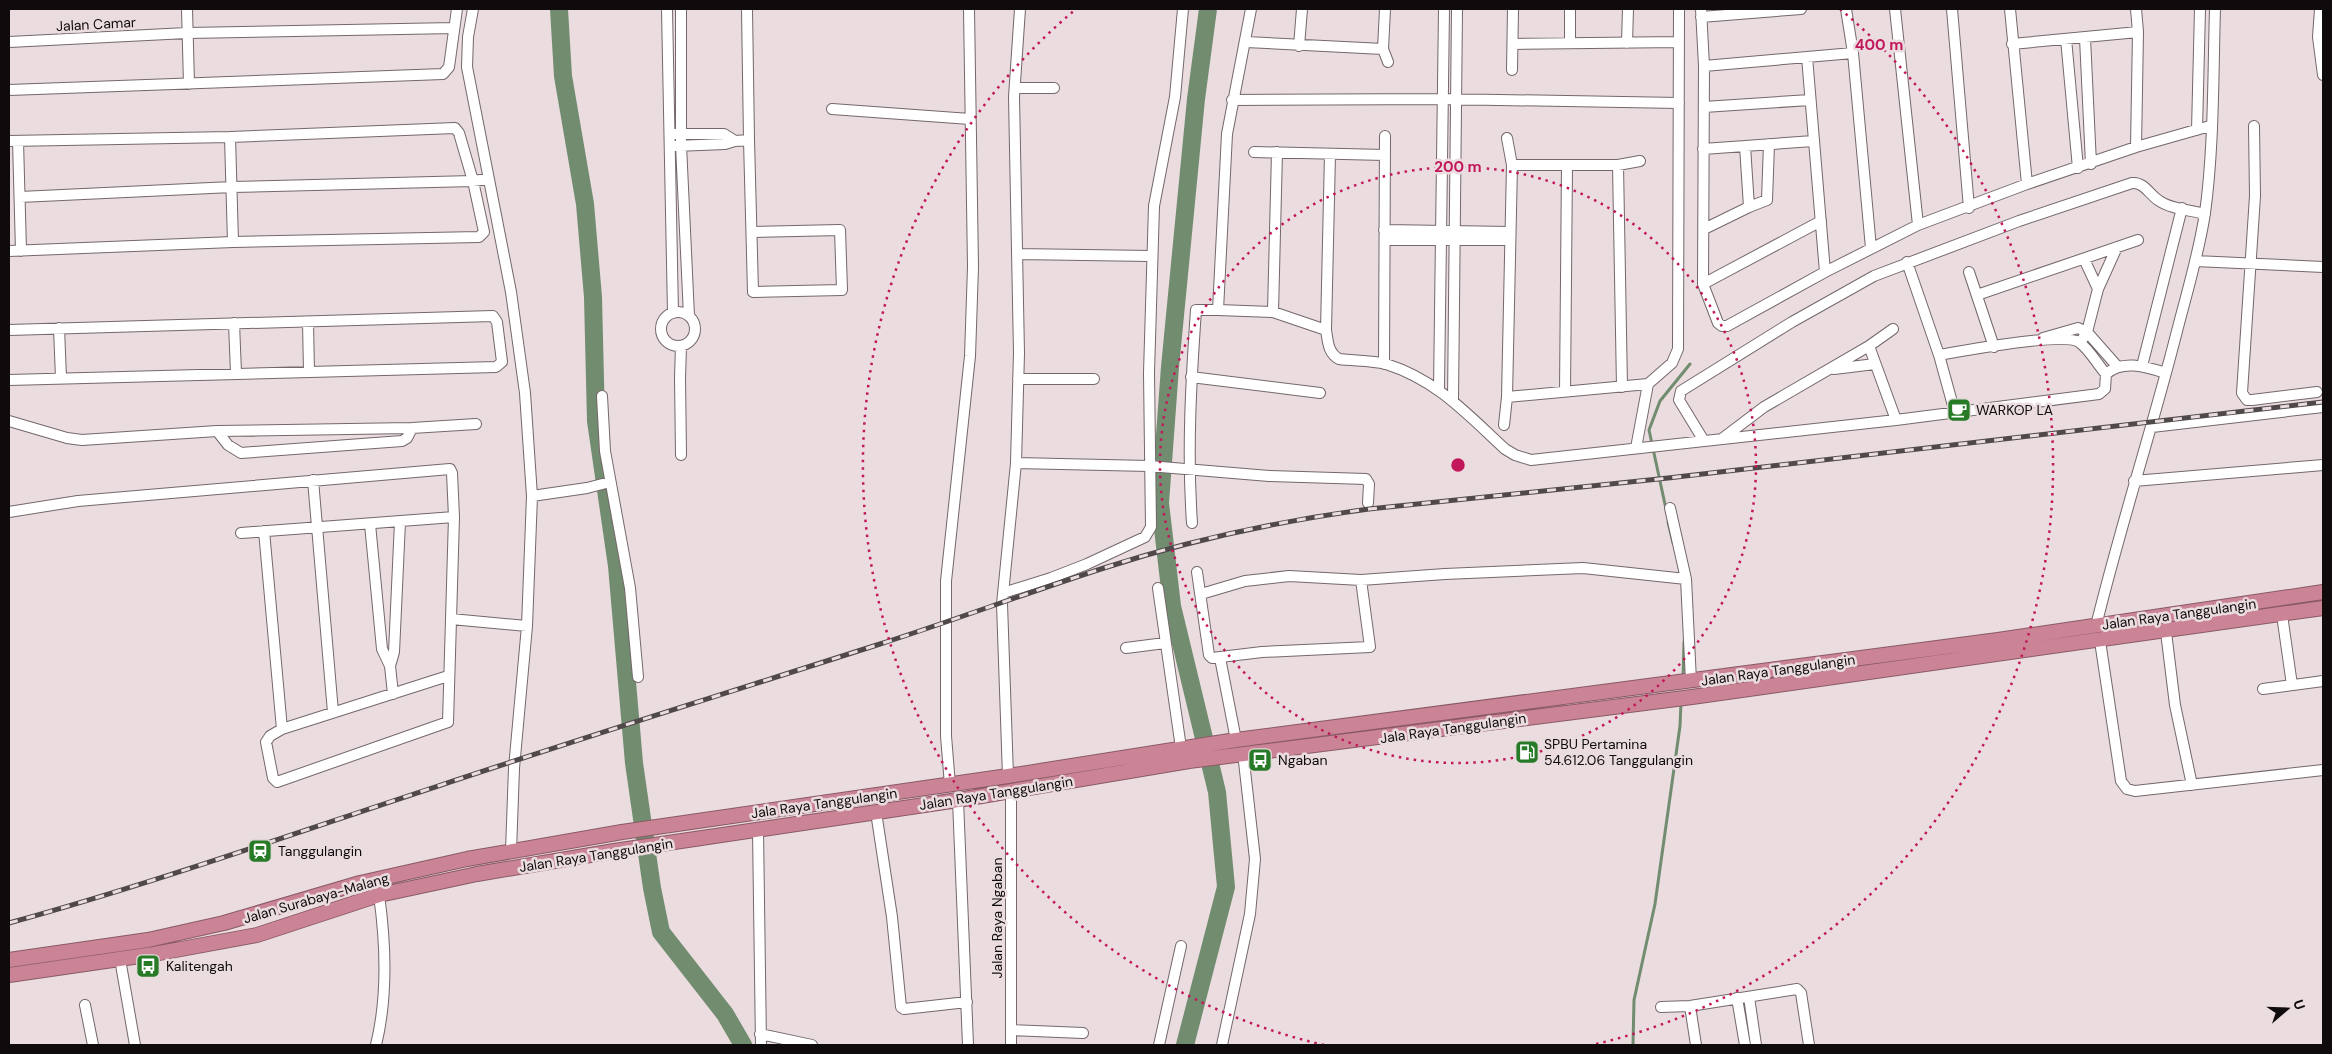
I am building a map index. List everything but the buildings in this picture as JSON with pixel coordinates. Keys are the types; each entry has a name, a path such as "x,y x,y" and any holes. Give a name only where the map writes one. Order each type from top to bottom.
{"highway":[{"name":"Jalan Raya Tanggulangin","path":"1237,747 1689,681 1970,644 2323,592"},
{"name":"Jalan Raya Tanggulangin","path":"1668,700 1971,660 2323,608"},
{"path":"1998,640 1996,649 2000,655"},
{"path":"1970,644 1974,651 1971,660"},
{"name":"Jala Raya Tanggulangin","path":"1237,747 1318,746 1668,700"},
{"path":"1187,752 1237,747"},
{"name":"Jala Raya Tanggulangin","path":"622,832 1187,752"},
{"name":"Jalan Raya Tanggulangin","path":"9,975 257,935 379,895 477,874 626,849 958,800 1010,791 1187,752"},
{"path":"795,806 799,824"},
{"name":"Jalan Surabaya-Malang","path":"9,960 148,940 224,923 360,883 511,851 622,832"}],"street":[{"path":"187,9 188,84"},
{"path":"9,90 443,74 449,67 457,9"},
{"path":"474,9 468,37 467,67 511,292 516,343 525,392 532,496 527,626 514,768 511,851"},
{"path":"667,9 673,314"},
{"path":"681,9 681,145 685,238 689,316 695,330 693,337 688,343 681,346 673,346 666,341 662,334 662,325 666,318 673,314 681,313 689,316"},
{"path":"747,9 753,292 842,290 840,230 752,232"},
{"path":"950,785 946,736 946,581 970,356 973,249 969,9"},
{"path":"1008,776 1003,593 1016,463 1018,379 1015,88 1020,9"},
{"path":"1003,593 1051,578 1145,537 1149,533 1152,520 1153,466 1151,256 1154,206 1175,96 1183,9"},
{"path":"1218,310 1226,134 1246,42 1251,9"},
{"path":"1299,46 1302,9"},
{"path":"1385,9 1383,49 1388,62"},
{"path":"1439,389 1444,9"},
{"path":"1452,401 1456,236 1457,9"},
{"path":"1512,70 1514,44 1513,9"},
{"path":"1570,9 1570,42"},
{"path":"1627,43 1628,9"},
{"path":"1507,398 1648,384 1672,363 1678,349 1679,9"},
{"path":"1801,9 1701,13 1704,66 1704,284 1718,323 1727,326 1825,272 1918,225 1969,208 2027,184 2091,164 2136,147 2210,126"},
{"path":"1846,9 1853,53 1872,248"},
{"path":"1895,9 1918,225"},
{"path":"1952,9 1969,208"},
{"path":"2010,9 2027,184"},
{"path":"2136,9 2138,32 2136,147"},
{"path":"2197,130 2200,9"},
{"path":"2096,626 2134,481 2152,427 2195,261 2205,214 2215,9"},
{"path":"2320,11 2318,37 2323,75"},
{"name":"Jalan Camar","path":"9,42 187,33 454,28"},
{"path":"2012,44 2138,32"},
{"path":"2085,38 2091,164"},
{"path":"2066,39 2078,168"},
{"path":"1246,42 1383,49"},
{"path":"1514,44 1680,42"},
{"path":"1704,66 1853,53"},
{"path":"1807,57 1825,272"},
{"path":"1015,88 1054,88"},
{"path":"1232,100 1457,99 1678,103"},
{"path":"1704,107 1810,100"},
{"path":"832,109 970,119"},
{"path":"2254,126 2252,263 2242,390 2244,398 2252,400 2317,392"},
{"path":"9,251 21,251 233,242 479,237 484,232 474,181 459,132 455,128 230,137 13,141 20,197 21,251"},
{"path":"669,135 724,134 735,140"},
{"path":"1384,364 1385,136"},
{"path":"230,137 233,242"},
{"path":"1504,425 1507,398 1512,165 1507,138"},
{"path":"669,146 725,144 735,140 749,140"},
{"path":"1703,149 1813,140"},
{"path":"1704,229 1767,200 1769,144"},
{"path":"1745,146 1749,207"},
{"path":"1254,152 1385,155"},
{"path":"1273,312 1277,152"},
{"path":"1330,154 1326,330 1330,352 1339,359 1384,364 1422,379 1439,389 1515,456 1531,460 1896,420 2099,394 2105,389 2106,374 2080,343 2073,340 2034,341 1939,355"},
{"path":"1512,165 1618,165 1640,161"},
{"path":"1565,392 1567,165"},
{"path":"1618,165 1622,387"},
{"path":"20,197 232,187 474,181 488,179"},
{"path":"1704,441 1679,400 1681,391 1792,322 1874,276 2020,221 2132,184 2141,184 2154,197 2166,205 2205,214"},
{"path":"2142,366 2182,208"},
{"path":"1704,284 1821,221"},
{"path":"1385,235 1510,236"},
{"path":"671,238 685,238"},
{"path":"1977,295 2138,240"},
{"path":"2080,343 2087,332 2098,289 2117,247"},
{"path":"1017,254 1151,256"},
{"path":"2084,259 2098,289"},
{"path":"2195,261 2323,267"},
{"path":"1907,262 1939,355 1955,413"},
{"path":"1969,272 1994,347"},
{"path":"1192,523 1186,468 1196,310 1273,312 1326,330"},
{"path":"9,330 493,316 497,322 502,362 496,367 9,380"},
{"path":"308,322 309,372"},
{"path":"234,323 236,373"},
{"path":"59,328 61,378"},
{"path":"2034,341 2072,328 2078,328 2087,332 2117,366"},
{"path":"1722,439 1764,407 1870,346 1893,329"},
{"path":"499,343 516,343"},
{"path":"681,346 681,455"},
{"path":"1870,346 1896,420"},
{"path":"1827,370 1875,364"},
{"path":"2106,374 2117,366 2142,366 2166,373"},
{"path":"1191,377 1320,392"},
{"path":"1018,379 1094,379"},
{"path":"1641,448 1648,384"},
{"path":"602,396 604,450 608,483 630,588 638,677"},
{"path":"2152,427 2323,407"},
{"path":"9,421 75,440 217,430 412,428 476,424"},
{"path":"217,430 228,446 241,452 402,441 407,438 412,428"},
{"path":"1016,463 1153,466 1269,476 1366,480 1369,484 1368,503"},
{"path":"2134,481 2323,465"},
{"path":"9,512 78,501 450,469 452,473 454,517 448,676 449,720 446,724 277,782 272,778 266,742 270,736 282,729 448,676"},
{"path":"313,480 333,712"},
{"path":"532,496 608,483"},
{"path":"1670,508 1681,579 1689,681"},
{"path":"241,533 454,517"},
{"path":"390,666 394,652 400,522"},
{"path":"370,524 382,649 390,666 393,694"},
{"path":"264,531 282,729"},
{"path":"1201,594 1245,581 1289,576 1361,580 1584,568 1681,579"},
{"path":"1197,572 1209,655 1212,658 1262,652 1370,647 1361,580"},
{"path":"1158,588 1165,643 1187,752"},
{"path":"2282,615 2292,685"},
{"path":"450,619 527,626"},
{"path":"2166,632 2175,705 2192,785"},
{"path":"2100,641 2121,781 2124,786 2134,791 2323,770"},
{"path":"1126,648 1165,643"},
{"path":"1220,658 1255,859 1250,914 1222,1045"},
{"path":"2263,689 2323,681"},
{"name":"Jalan Raya Ngaban","path":"1010,791 1011,1045"},
{"path":"958,800 968,1045"},
{"path":"876,812 892,917 900,1007 904,1009 967,1002"},
{"path":"758,830 761,1045"},
{"path":"376,1045 382,1021 385,954 379,895"},
{"path":"1159,1045 1181,946"},
{"path":"120,958 135,1045"},
{"path":"1661,1007 1690,1006 1797,989 1800,990 1809,1045"},
{"path":"1749,997 1756,1045"},
{"path":"1737,998 1745,1045"},
{"path":"85,1005 93,1045"},
{"path":"1690,1006 1696,1045"},
{"path":"1011,1030 1083,1033"},
{"path":"760,1034 812,1045"}],"waterway":[{"path":"559,9 563,76 585,204 593,297 596,421 617,566 634,763 652,888 661,932 725,1014 743,1045"},
{"path":"1185,1045 1226,887 1217,792 1172,606 1160,503 1170,367 1196,99 1208,9"},
{"path":"1666,509 1649,430 1660,401 1690,364"},
{"path":"1668,522 1673,543"},
{"path":"1683,679 1684,642"},
{"path":"1633,1045 1634,1000 1655,904 1680,726 1681,702"}],"railway":[{"path":"9,923 63,908 224,857 548,750 908,635 1104,568 1235,532 1369,509 1668,478 2323,402"}],"place":[{"name":"WARKOP LA","path":"1959,410"},
{"name":"SPBU Pertamina 54.612.06 Tanggulangin","path":"1527,752"},
{"name":"Ngaban","path":"1260,760"},
{"name":"Tanggulangin","path":"260,851"},
{"name":"Kalitengah","path":"148,966"}]}
